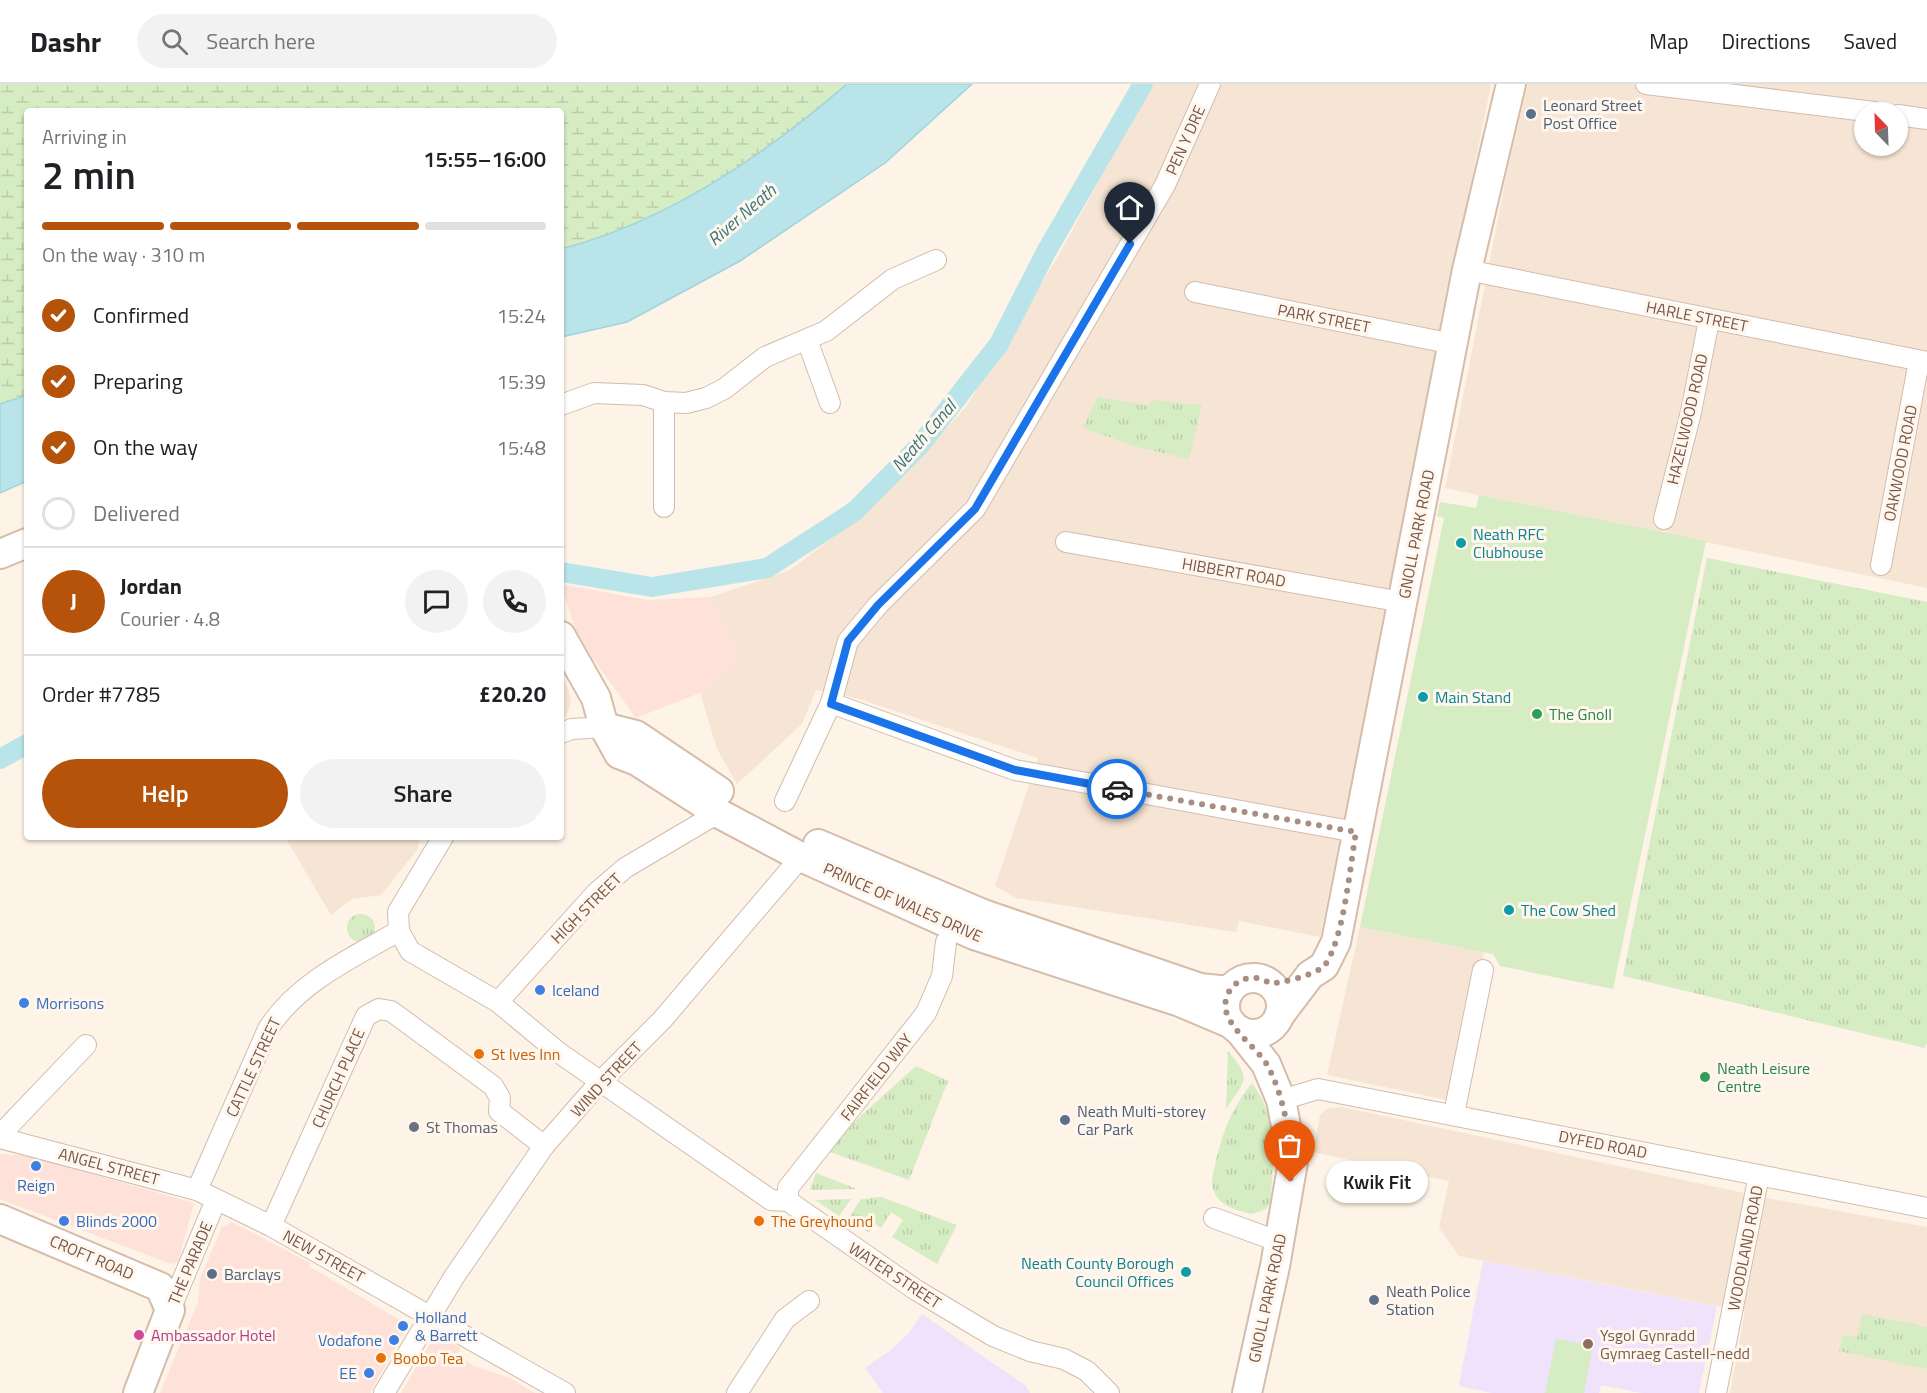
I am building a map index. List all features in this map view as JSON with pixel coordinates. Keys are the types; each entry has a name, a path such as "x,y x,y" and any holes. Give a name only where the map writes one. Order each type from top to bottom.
{"main road":[{"name":"GNOLL PARK ROAD","path":"1266,1064 1276,1020 1310,975 1324,966 1336,942 1467,270 1511,84"},
{"path":"0,554 24,544"},
{"name":"PRINCE OF WALES DRIVE","path":"564,641 596,698 604,727 619,754 638,761 718,813 801,858 974,935 1180,1002 1236,1027"},
{"name":"PRINCE OF WALES DRIVE","path":"604,727 636,735 729,798 831,850 983,914 1200,988 1229,991"},
{"path":"1269,983 1280,998 1276,1020 1257,1033 1236,1027 1225,1008 1229,991 1235,984 1252,978 1269,983 1310,975"},
{"name":"GNOLL PARK ROAD","path":"1236,1027 1266,1064 1281,1101 1293,1162 1280,1242 1246,1393"},
{"name":"CROFT ROAD","path":"0,1219 153,1282 165,1296 170,1310"},
{"name":"THE PARADE","path":"138,1393 170,1310"}],"street":[{"name":"PEN Y DRE","path":"785,801 831,704 848,641 878,605 975,509 1166,185 1210,84"},
{"path":"1646,84 1854,110"},
{"path":"1908,117 1927,119"},
{"path":"564,404 594,393 621,392 643,395 664,402 686,403 706,398 724,389 765,357 826,331 893,279 936,260"},
{"name":"HARLE STREET","path":"1467,270 1923,362"},
{"name":"PARK STREET","path":"1195,292 1453,344"},
{"name":"HAZELWOOD ROAD","path":"1664,519 1709,320"},
{"path":"807,340 830,403"},
{"name":"OAKWOOD ROAD","path":"1881,565 1923,362"},
{"path":"664,402 664,507"},
{"name":"HIBBERT ROAD","path":"1066,542 1402,602"},
{"path":"831,704 1015,770 1356,832"},
{"path":"564,733 572,729 604,727"},
{"name":"HIGH STREET","path":"498,1002 597,892 625,868 718,813"},
{"path":"399,931 398,912 441,840"},
{"name":"WIND STREET","path":"384,1393 430,1315 544,1146 600,1082 662,1020 801,858"},
{"name":"WATER STREET","path":"399,931 410,951 498,1002 558,1052 771,1200 788,1202 906,1284 993,1336 1030,1351 1064,1359 1087,1371 1109,1393"},
{"name":"CATTLE STREET","path":"197,1190 268,1029 280,1011 300,992 399,931"},
{"name":"FAIRFIELD WAY","path":"788,1202 788,1188 926,1012 942,976 946,942"},
{"path":"1455,1114 1483,970"},
{"name":"CHURCH PLACE","path":"271,1226 366,1016 379,1009 391,1011 493,1086 500,1098 499,1111 544,1146"},
{"path":"0,1137 86,1045"},
{"name":"DYFED ROAD","path":"1281,1101 1318,1089 1927,1208"},
{"name":"ANGEL STREET","path":"0,1137 197,1190 216,1200"},
{"name":"WOODLAND ROAD","path":"1716,1393 1759,1174"},
{"name":"NEW STREET","path":"216,1200 271,1226 565,1393"},
{"name":"THE PARADE","path":"170,1310 216,1200"},
{"path":"1214,1218 1280,1242"},
{"path":"737,1393 785,1319 809,1301"}],"shaded area":[{"path":"1151,84 1491,84 1320,937 1239,921 1236,932 1016,898 995,886 1038,758 856,698 816,690 802,724 737,784 717,749 700,693 741,661 711,597 790,570 873,507 966,407 1060,253"},
{"path":"1528,84 1927,84 1927,588 1445,488 1508,168"},
{"path":"564,585 647,600 711,597 741,661 700,693 636,718 592,657 575,628 564,593"},
{"path":"564,681 569,690 571,704 564,717"},
{"path":"287,840 419,840 417,850 381,895 352,899 331,915"},
{"path":"1360,927 1484,952 1452,1101 1327,1075"},
{"path":"1342,1107 1772,1199 1927,1227 1927,1393 1730,1393 1745,1311 1459,1256 1439,1228 1449,1181 1313,1152 1320,1115 1327,1109"},
{"path":"0,1154 29,1156 194,1203 178,1262 171,1264 0,1199"},
{"path":"232,1222 310,1263 309,1266 403,1322 406,1329 370,1393 160,1393 198,1302 200,1278 222,1227"},
{"name":"Ysgol Gynradd Gymraeg Castell-nedd","path":"1483,1261 1717,1306 1699,1393 1642,1393 1601,1385 1599,1393 1492,1393 1459,1386"},
{"path":"922,1314 1026,1386 1030,1393 883,1393 865,1368 891,1350 909,1333"},
{"path":"436,1333 461,1348 457,1355 474,1366 512,1379 535,1393 401,1393"}],"green space":[{"path":"0,84 847,84 783,136 713,183 639,222 564,248 564,108 24,108 24,396 0,404"},
{"path":"1098,397 1149,406 1151,400 1202,405 1189,459 1141,448 1083,428"},
{"name":"The Gnoll","path":"1479,495 1706,541 1613,989 1500,966 1493,954 1360,927 1444,518 1437,516 1440,502 1476,508"},
{"path":"1707,558 1927,602 1927,1043 1924,1048 1623,976"},
{"path":"361,914 371,918 375,928 371,938 361,942 351,938 347,928 351,918"},
{"path":"1228,1051 1241,1068 1243,1080 1226,1109"},
{"path":"916,1066 948,1081 909,1180 830,1152 853,1123"},
{"path":"1252,1083 1261,1097 1271,1126 1273,1171 1270,1202 1266,1209 1252,1214 1231,1208 1219,1200 1212,1180 1226,1128 1237,1105"},
{"path":"816,1173 857,1189 810,1190"},
{"path":"881,1197 957,1225 937,1264 892,1237 903,1220 891,1212 881,1228 875,1224 869,1232 846,1222 861,1199"},
{"path":"851,1199 839,1216 815,1200"},
{"path":"1862,1314 1927,1327 1927,1369 1839,1351 1843,1335 1857,1337"},
{"path":"1556,1339 1593,1346 1584,1393 1545,1393"}],"water":[{"name":"River Neath","path":"847,84 972,84 885,163 740,261 627,322 564,336 564,248 639,222 676,204 748,160"},
{"path":"24,396 24,482 0,493 0,404"}],"waterway":[{"name":"Neath Canal","path":"564,572 652,587 767,568 855,511 920,445 999,344 1046,252 1143,84"},
{"name":"Neath Canal","path":"0,759 24,746"}],"way so far":[{"path":"1117,789 1356,832 1336,942 1324,966 1310,975 1269,983 1261,979 1243,980 1235,984 1226,999 1227,1017 1266,1064 1281,1101 1293,1162 1290,1182"}],"place":[{"name":"Leonard Street Post Office","path":"1531,114"},
{"name":"Neath RFC Clubhouse","path":"1461,543"},
{"name":"Main Stand","path":"1423,697"},
{"name":"The Gnoll","path":"1537,714"},
{"name":"The Cow Shed","path":"1509,910"},
{"name":"Iceland","path":"540,990"},
{"name":"Morrisons","path":"24,1003"},
{"name":"St Ives Inn","path":"479,1054"},
{"name":"Neath Leisure Centre","path":"1705,1077"},
{"name":"Neath Multi-storey Car Park","path":"1065,1120"},
{"name":"St Thomas","path":"414,1127"},
{"name":"Reign","path":"36,1166"},
{"name":"Kwik Fit","path":"1290,1182"},
{"name":"Blinds 2000","path":"64,1221"},
{"name":"The Greyhound","path":"759,1221"},
{"name":"Neath County Borough Council Offices","path":"1186,1272"},
{"name":"Barclays","path":"212,1274"},
{"name":"Neath Police Station","path":"1374,1300"},
{"name":"Holland & Barrett","path":"403,1326"},
{"name":"Ambassador Hotel","path":"139,1335"},
{"name":"Vodafone","path":"394,1340"},
{"name":"Ysgol Gynradd Gymraeg Castell-nedd","path":"1588,1344"},
{"name":"Boobo Tea","path":"381,1358"},
{"name":"EE","path":"369,1373"}],"route":[{"path":"1117,789 1015,770 831,704 848,641 878,605 975,509 1130,244"}]}
